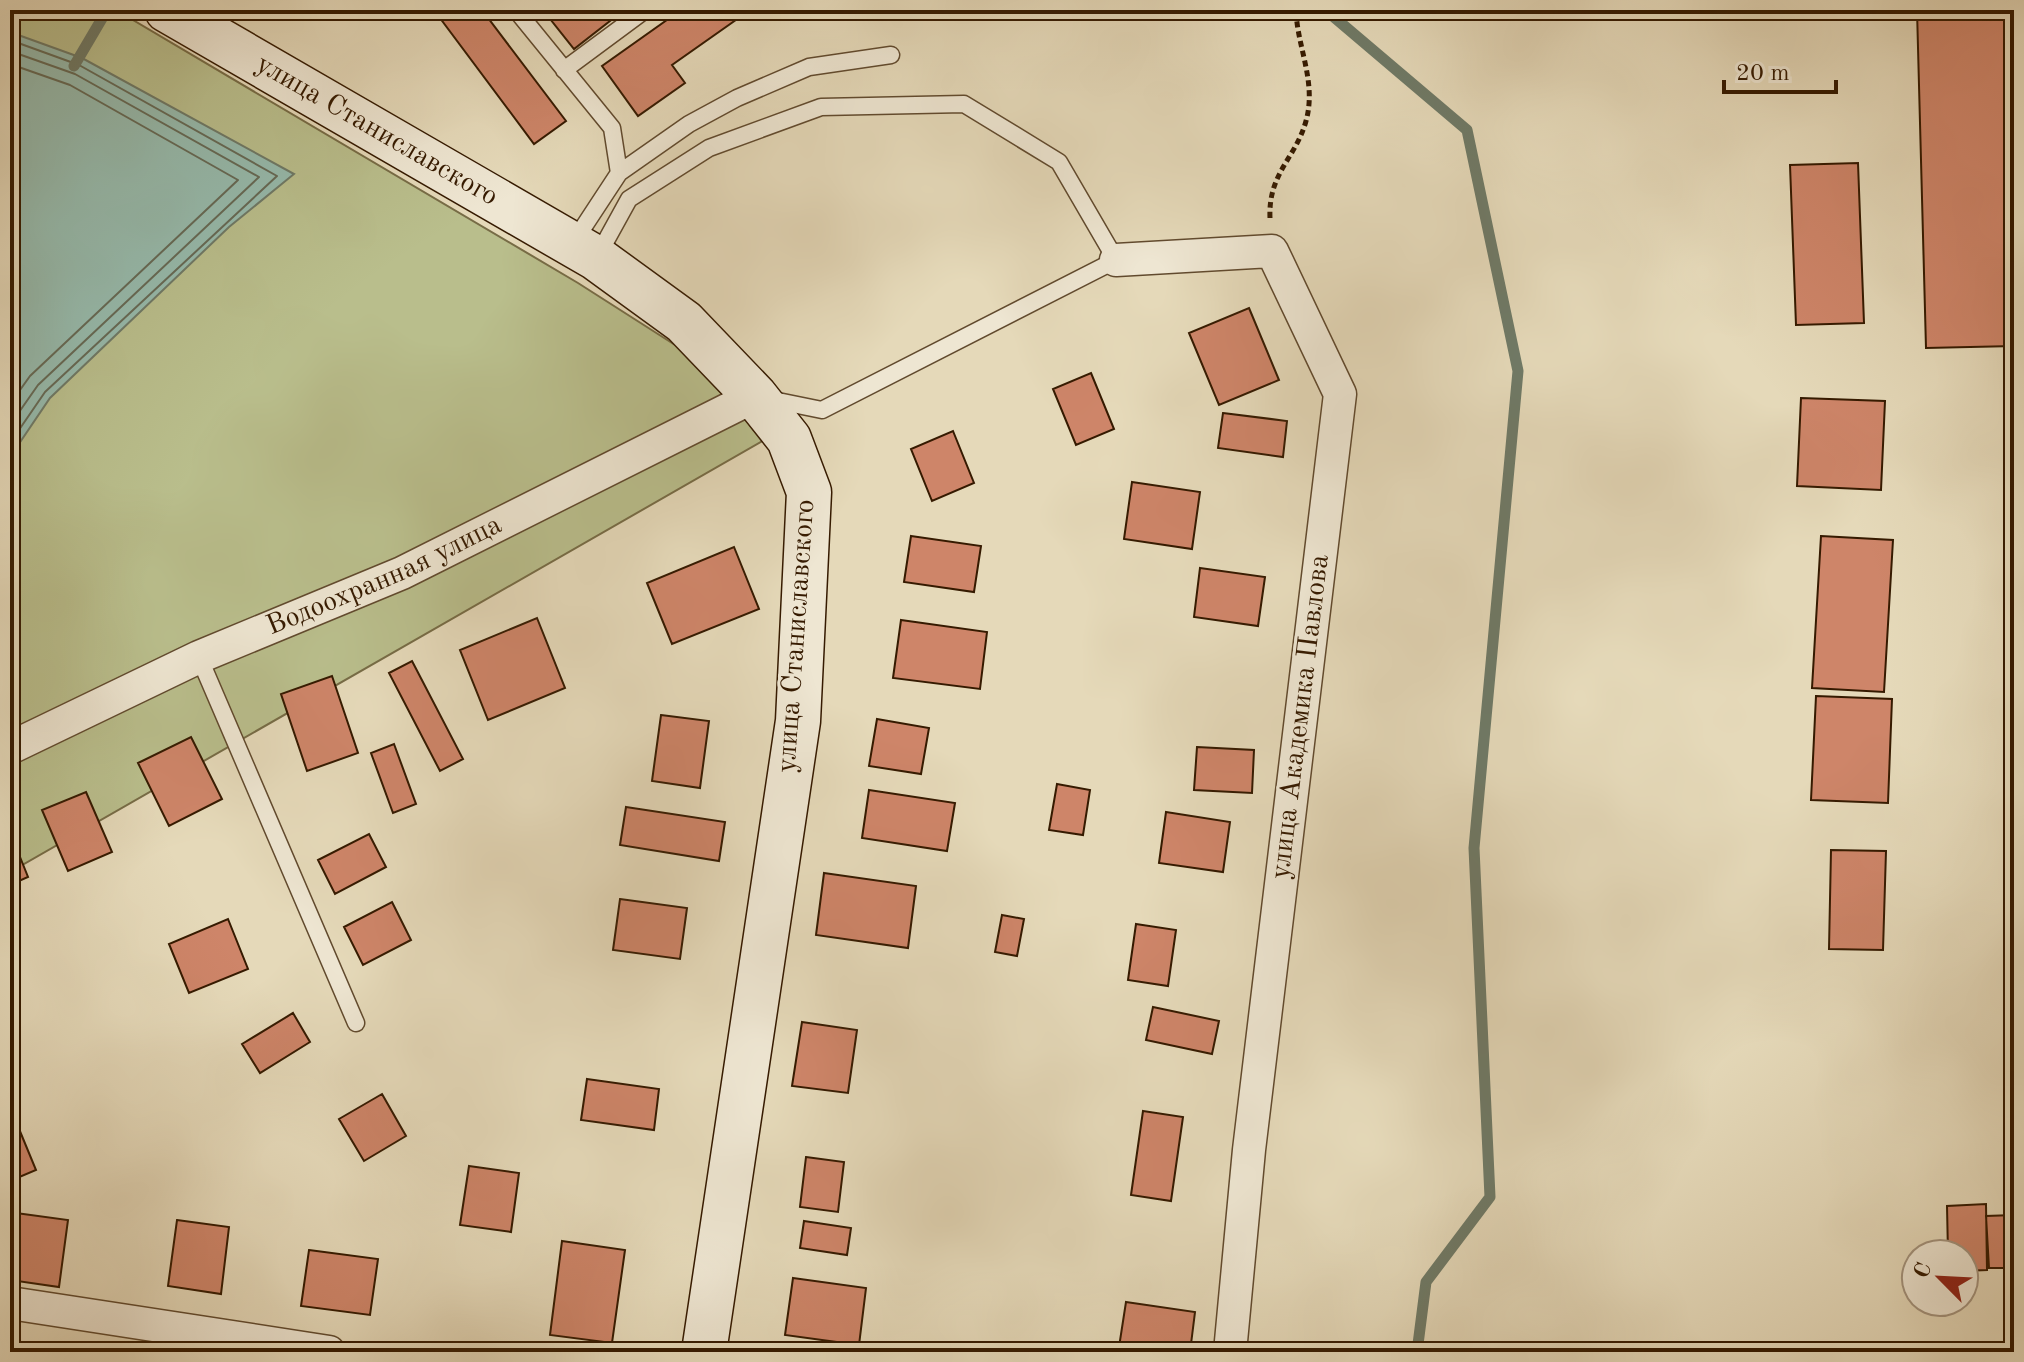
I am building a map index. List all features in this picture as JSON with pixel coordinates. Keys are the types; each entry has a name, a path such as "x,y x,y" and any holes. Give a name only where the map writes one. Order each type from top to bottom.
{"street":[{"name":"улица Станиславского","path":"167,10 584,251 684,322 755,396 789,439 809,492 798,721 704,1352"},
{"path":"1116,260 1272,251"},
{"name":"улица Академика Павлова","path":"1230,1352 1249,1150 1340,394 1272,251"},
{"name":"Водоохранная улица","path":"10,748 199,657 402,573 755,396"},
{"path":"10,1303 329,1352"}],"lane":[{"path":"516,10 612,128 619,173"},
{"path":"564,70 645,10"},
{"path":"584,251 619,173 689,124 809,67 891,55"},
{"path":"584,251 629,199 709,148 821,107 964,104 1059,162 1116,260 822,410 755,396"},
{"path":"199,657 356,1023"}],"path":[{"path":"1272,251 1270,209 1278,171 1307,120 1307,55 1297,28 1296,10"}],"green space":[{"path":"10,10 116,10 578,283 755,396 787,427 10,872"}],"water":[{"path":"10,32 82,58 294,174 229,227 50,398 10,457"}],"building":[{"path":"434,10 482,10 566,121 534,144"},
{"path":"543,10 624,10 574,49"},
{"path":"681,10 750,10 672,65 685,83 638,116 602,66"},
{"path":"1917,10 2014,10 2014,346 1926,348"},
{"path":"1858,163 1864,323 1796,325 1790,165"},
{"path":"1249,308 1279,380 1219,405 1189,333"},
{"path":"1091,373 1114,429 1076,445 1053,389"},
{"path":"1801,398 1885,401 1881,490 1797,486"},
{"path":"1223,413 1287,421 1283,457 1218,448"},
{"path":"953,431 974,483 932,501 911,449"},
{"path":"1132,482 1200,492 1192,549 1124,539"},
{"path":"2008,508 2014,509 2014,558 2005,557"},
{"path":"911,536 981,546 974,592 904,582"},
{"path":"1821,536 1893,540 1884,692 1812,688"},
{"path":"734,547 759,609 672,644 647,583"},
{"path":"1200,568 1265,577 1258,626 1194,617"},
{"path":"537,618 565,688 488,720 460,650"},
{"path":"901,620 987,632 980,689 893,678"},
{"path":"412,661 463,759 440,771 389,673"},
{"path":"332,676 358,753 307,771 281,694"},
{"path":"1816,696 1892,699 1888,803 1811,800"},
{"path":"661,715 709,721 700,788 652,781"},
{"path":"877,719 929,728 921,774 869,766"},
{"path":"191,737 222,799 169,826 138,763"},
{"path":"394,744 416,804 393,813 371,753"},
{"path":"1197,747 1254,750 1252,793 1194,790"},
{"path":"1057,784 1090,790 1083,835 1049,830"},
{"path":"869,790 955,803 947,851 862,838"},
{"path":"86,792 112,852 68,871 42,810"},
{"path":"626,807 725,822 719,861 620,845"},
{"path":"1166,812 1230,822 1223,872 1159,863"},
{"path":"369,834 386,867 335,894 318,860"},
{"path":"16,847 28,877 10,885 10,849"},
{"path":"1831,850 1886,851 1883,950 1829,949"},
{"path":"824,873 916,886 908,948 816,935"},
{"path":"620,899 687,908 680,959 613,950"},
{"path":"392,902 411,940 363,965 344,927"},
{"path":"1002,915 1024,919 1017,956 995,952"},
{"path":"228,919 248,969 189,993 169,944"},
{"path":"1136,924 1176,930 1168,986 1128,980"},
{"path":"1153,1007 1219,1021 1212,1054 1146,1040"},
{"path":"293,1013 310,1042 260,1073 242,1044"},
{"path":"802,1022 857,1030 848,1093 792,1086"},
{"path":"587,1079 659,1089 654,1130 581,1120"},
{"path":"382,1094 406,1136 364,1161 339,1119"},
{"path":"1143,1111 1183,1117 1171,1201 1131,1195"},
{"path":"17,1124 36,1170 10,1181 10,1127"},
{"path":"806,1157 844,1162 838,1212 800,1207"},
{"path":"469,1166 519,1173 511,1232 460,1225"},
{"path":"1986,1204 1987,1270 1980,1270 1980,1238 1948,1238 1947,1206"},
{"path":"16,1213 68,1220 59,1287 10,1280"},
{"path":"2014,1215 2014,1268 1989,1268 1986,1216"},
{"path":"177,1220 229,1227 221,1294 168,1286"},
{"path":"804,1221 851,1228 847,1255 800,1248"},
{"path":"562,1241 625,1250 612,1343 550,1335"},
{"path":"309,1250 378,1259 370,1315 301,1306"},
{"path":"793,1278 866,1288 859,1345 785,1335"},
{"path":"1126,1302 1195,1312 1190,1352 1119,1347"}],"waterway":[{"path":"74,66 107,10"},
{"path":"1316,10 1328,12 1467,130 1518,371 1474,848 1490,1197 1426,1282 1417,1352"}]}
